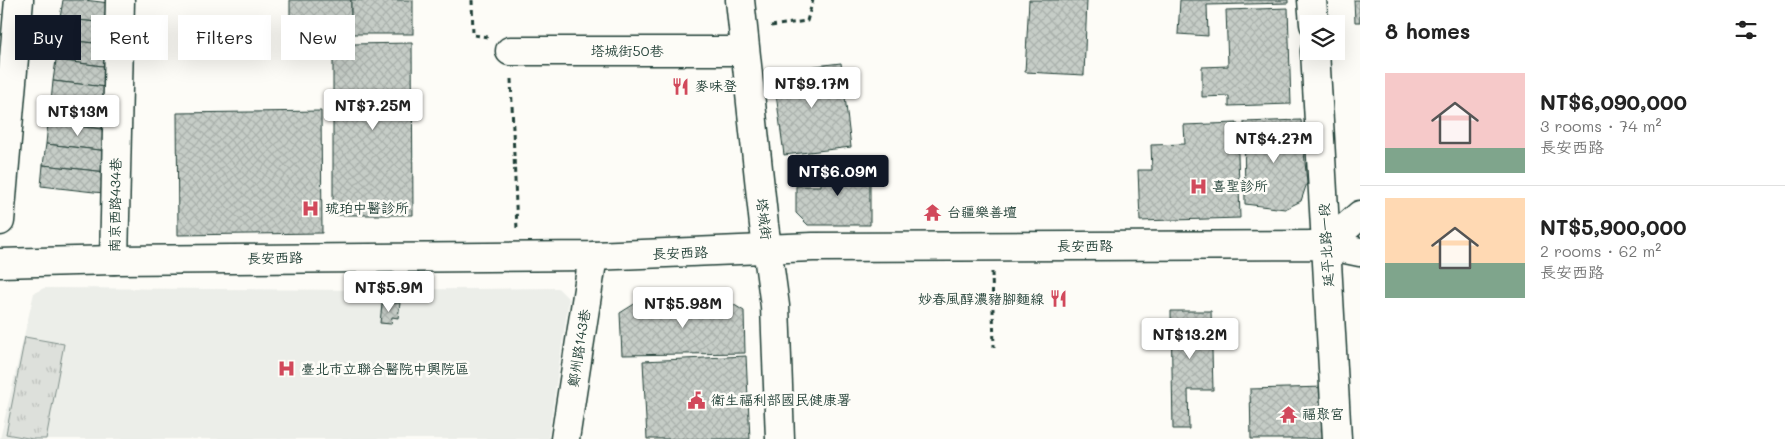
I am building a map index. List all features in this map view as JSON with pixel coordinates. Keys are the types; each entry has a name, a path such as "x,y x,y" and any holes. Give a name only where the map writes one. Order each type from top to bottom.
{"street":[{"path":"0,221 19,0"},
{"name":"南京西路434巷","path":"114,260 120,0"},
{"name":"塔城街","path":"740,0 767,248 776,306 780,439"},
{"path":"1312,0 1313,15"},
{"name":"塔城街50巷","path":"510,51 744,40"},
{"name":"延平北路一段","path":"1316,60 1337,439"},
{"path":"1326,245 1360,215"},
{"name":"長安西路","path":"0,263 114,260 593,256 767,248 1326,245 1360,252"},
{"name":"鄭州路143巷","path":"564,439 593,256"}],"path":[{"path":"472,0 472,35 510,39 518,256"},
{"path":"744,40 807,22 813,0"},
{"path":"992,247 994,347"}],"shaded area":[{"name":"臺北市立聯合醫院中興院區","path":"44,288 368,290 558,288 569,299 548,439 0,439 34,293"}],"green space":[{"path":"25,337 64,344 46,439 33,439 6,434"}],"building":[{"path":"63,0 85,0 125,5 124,15 91,15 91,21 81,20 81,15 60,15"},
{"path":"290,0 351,0 351,15 290,15"},
{"path":"351,0 413,0 413,34 355,34 355,15 351,15"},
{"path":"1029,0 1087,0 1084,75 1025,72"},
{"path":"1180,0 1288,0 1288,3 1207,5 1208,36 1178,34"},
{"path":"1354,0 1360,0 1360,22 1355,22"},
{"path":"1288,8 1291,104 1229,106 1229,96 1202,97 1202,67 1228,66 1226,10"},
{"path":"81,20 91,21 91,43 81,42"},
{"path":"81,42 91,43 91,60 119,60 118,68 56,60 81,60"},
{"path":"412,43 413,215 333,215 333,60 355,60 355,44"},
{"path":"56,60 118,68 115,88 53,81"},
{"path":"841,63 851,147 784,155 773,71"},
{"path":"53,81 115,88 113,109 51,102"},
{"path":"51,102 113,109 111,130 48,123"},
{"path":"321,111 322,233 178,235 177,113"},
{"path":"1301,120 1307,183 1301,201 1285,209 1245,204 1244,122"},
{"path":"48,123 111,130 108,151 46,144"},
{"path":"1237,123 1240,218 1140,221 1138,170 1152,170 1151,145 1185,144 1184,125"},
{"path":"46,144 108,151 106,172 43,165"},
{"path":"851,156 870,157 870,225 808,225 796,213 796,186 821,186 821,177 837,177 836,165 849,165"},
{"path":"43,165 106,172 103,193 41,186"},
{"path":"728,301 744,311 745,353 622,355 620,313 636,303"},
{"path":"400,303 398,318 392,317 391,324 380,323 382,304"},
{"path":"1171,311 1211,311 1213,390 1188,390 1189,429 1173,429"},
{"name":"衛生福利部國民健康署","path":"746,356 750,439 647,439 643,361"},
{"name":"福聚宮","path":"1325,387 1326,439 1251,439 1250,389"}],"place":[{"name":"麥味登","path":"681,86"},
{"name":"喜聖診所","path":"1198,186"},
{"name":"琥珀中醫診所","path":"311,208"},
{"name":"台疆樂善壇","path":"933,212"},
{"name":"妙春風醇濃豬腳麵線","path":"1058,299"},
{"name":"臺北市立聯合醫院中興院區","path":"287,369"},
{"name":"衛生福利部國民健康署","path":"697,400"},
{"name":"福聚宮","path":"1288,414"}]}
